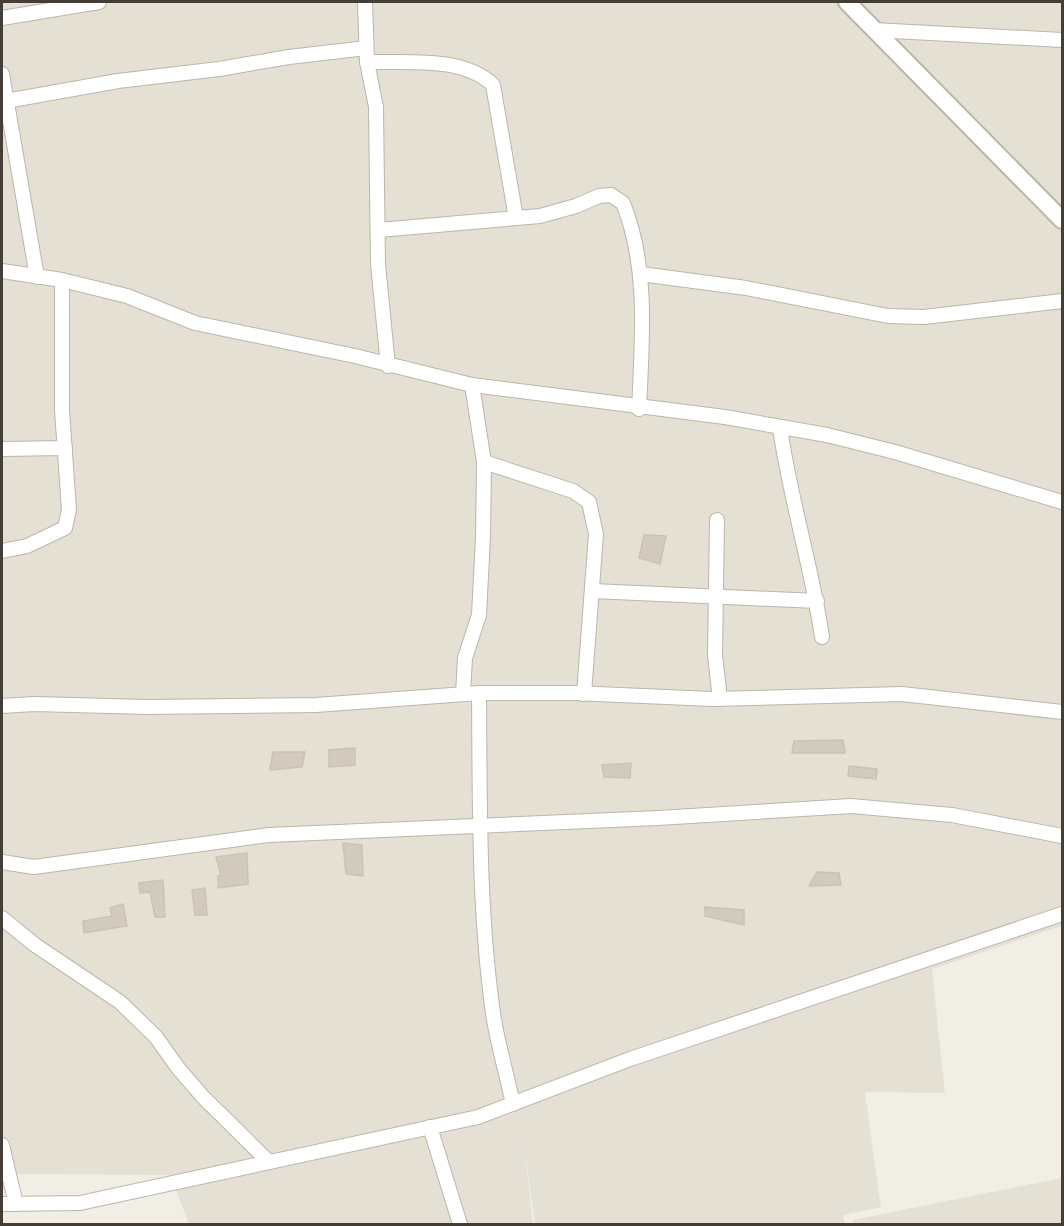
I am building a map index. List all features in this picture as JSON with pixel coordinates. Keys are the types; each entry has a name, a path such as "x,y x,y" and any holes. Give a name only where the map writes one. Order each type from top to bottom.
{"street":[{"path":"2,18 99,2"},
{"path":"365,2 367,62 376,107 378,264 388,366"},
{"path":"847,2 1062,220"},
{"path":"874,30 1062,40"},
{"path":"6,101 118,81 366,48"},
{"path":"367,62 442,64 483,75 493,85 516,218"},
{"path":"2,74 38,277"},
{"path":"379,230 540,216 576,206 599,196 611,195 623,202 630,220 640,274 643,333 639,409"},
{"path":"2,271 62,280 127,296 195,323 355,356 472,385 639,409 725,417 827,435 895,452 1062,502"},
{"path":"640,274 746,288 888,316 935,316 1062,301"},
{"path":"2,551 27,546 65,528 69,510 65,448 62,280"},
{"path":"463,694 465,658 479,615 484,462 472,385"},
{"path":"780,428 787,476 817,602 822,637"},
{"path":"2,449 65,448"},
{"path":"484,462 573,491 589,502 596,534 584,694"},
{"path":"717,520 714,655 720,699"},
{"path":"593,591 817,602"},
{"path":"479,693 479,825 494,1020 513,1104"},
{"path":"2,706 34,704 146,707 316,705 479,693 720,699 902,694 1062,712"},
{"path":"2,862 34,867 269,834 371,832 851,806 951,815 1062,836"},
{"path":"2,1204 80,1203 478,1117 630,1059 1062,914"},
{"path":"2,918 34,945 120,1002 156,1037 203,1097 269,1162"},
{"path":"430,1127 460,1224"},
{"path":"2,1145 16,1204"}],"shaded area":[{"path":"2,2 1062,2 1062,926 932,969 945,1093 865,1092 881,1207 843,1215 845,1224 535,1224 524,1144 533,1224 189,1224 170,1175 2,1174"},
{"path":"1062,1178 1062,1224 854,1224 853,1220"}],"building":[{"path":"644,535 666,536 660,564 639,558"},
{"path":"843,740 845,753 792,753 794,741"},
{"path":"355,748 355,765 329,767 329,750"},
{"path":"273,752 305,752 302,767 270,770"},
{"path":"631,763 630,778 604,777 602,765"},
{"path":"849,766 877,769 876,779 848,776"},
{"path":"343,843 362,845 363,876 346,874"},
{"path":"247,853 248,884 218,888 218,876 221,875 216,857"},
{"path":"817,872 839,873 841,885 809,886"},
{"path":"163,880 165,917 155,917 150,892 140,893 139,883"},
{"path":"205,888 207,915 195,915 192,890"},
{"path":"123,904 127,926 84,933 83,921 112,916 110,908"},
{"path":"705,907 744,910 744,925 705,916"}]}
